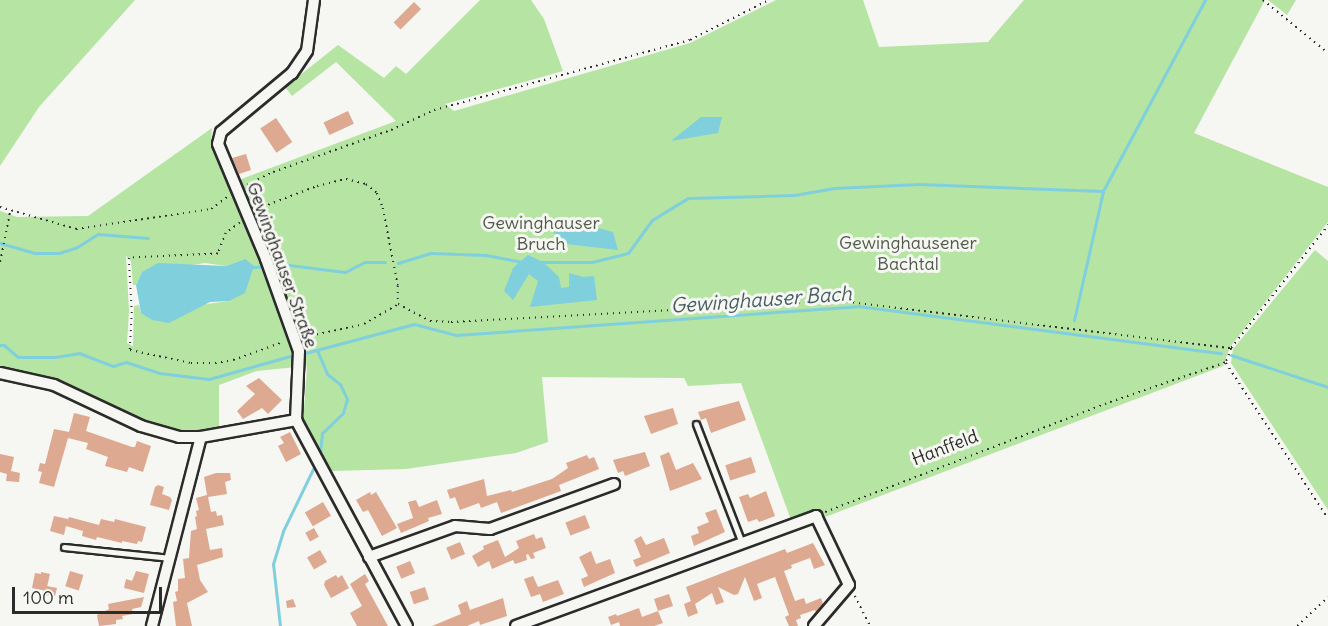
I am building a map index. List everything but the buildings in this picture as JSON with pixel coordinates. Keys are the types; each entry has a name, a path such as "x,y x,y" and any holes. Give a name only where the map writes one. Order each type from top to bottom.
{"street":[{"name":"Gewinghauser Straße","path":"296,420 300,355 266,259 218,144 221,132 292,73 307,51 314,0"},
{"path":"0,374 54,385 141,426 179,437 201,437 296,420 407,626"},
{"path":"152,626 201,437"},
{"path":"369,557 455,526 489,529 614,484"},
{"path":"516,626 536,622 816,516 849,585 814,626"}],"lane":[{"path":"696,424 742,543"},
{"path":"64,547 170,558"}],"path":[{"path":"0,207 76,229 211,209 237,190 273,172 391,130 434,110 690,39 769,0"},
{"path":"1263,0 1328,53"},
{"path":"345,179 366,184 377,193 383,208 398,286 398,304 364,324 294,338 233,360 191,363 130,350 132,312 129,258 218,254 226,232 241,222 247,212 317,186 345,179"},
{"path":"0,262 10,210"},
{"path":"1328,225 1231,348 1226,362 1328,518"},
{"path":"398,304 430,321 451,322 841,301 1231,348"},
{"name":"Hanffeld","path":"816,516 1110,402 1226,362"},
{"path":"849,585 870,626"},
{"path":"1297,626 1328,597"}],"green space":[{"path":"0,0 135,0 39,107 0,166"},
{"name":"Gewinghausener Bachtal","path":"480,0 531,0 544,19 563,71 445,104 454,111 690,43 776,0 863,0 879,47 988,42 1024,0 1265,0 1194,133 1328,187 1328,222 1230,347 1223,366 825,517 821,510 791,520 741,383 688,386 684,378 542,377 548,442 516,453 406,469 331,471 303,422 307,369 305,351 273,260 239,180 396,121 336,62 292,96 285,87 338,45 384,78 396,66 406,74"},
{"path":"1268,0 1296,0 1287,15"},
{"path":"212,128 211,141 294,353 296,367 257,371 219,385 219,430 194,434 144,423 54,378 0,367 0,211 17,217 88,216","holes":["126,256 131,261 133,285 136,285 142,272 205,263 226,266 245,259 229,301 141,313 139,305 134,306 133,346 127,343 129,311"]},
{"path":"1315,250 1328,261 1328,510 1231,363 1233,349"}],"water":[{"path":"701,117 722,117 718,133 671,141"},
{"path":"568,225 590,226 613,232 618,250 566,244 551,230"},
{"path":"528,255 543,262 559,277 561,288 569,287 569,273 583,277 594,276 597,300 530,307 538,281 529,274 513,300 504,291 513,268"},
{"path":"245,259 254,266 245,293 229,301 210,302 169,323 152,320 141,313 136,285 142,272 158,263 226,266"}],"waterway":[{"path":"1074,320 1103,191 1205,0"},
{"path":"541,262 592,262 628,253 652,220 688,198 794,195 834,188 919,184 1103,191"},
{"path":"0,243 36,253 59,253 77,247 98,234 148,238"},
{"path":"398,263 431,253 486,255 523,262"},
{"path":"252,267 289,265 345,272 365,262 385,262"},
{"name":"Gewinghauser Bach","path":"305,353 414,324 456,335 858,306 1221,353"},
{"name":"Gewinghauser Bach","path":"0,345 4,345 18,357 55,357 79,353 113,366 126,362 159,373 209,379 294,355"},
{"path":"317,350 327,374 340,384 347,399 343,413 322,433 320,451"},
{"name":"Gewinghauser Bach","path":"1231,355 1328,387"},
{"path":"280,626 273,564 283,531 313,469"}],"park label":[{"name":"Gewinghauser Bruch","path":"541,234"}]}
